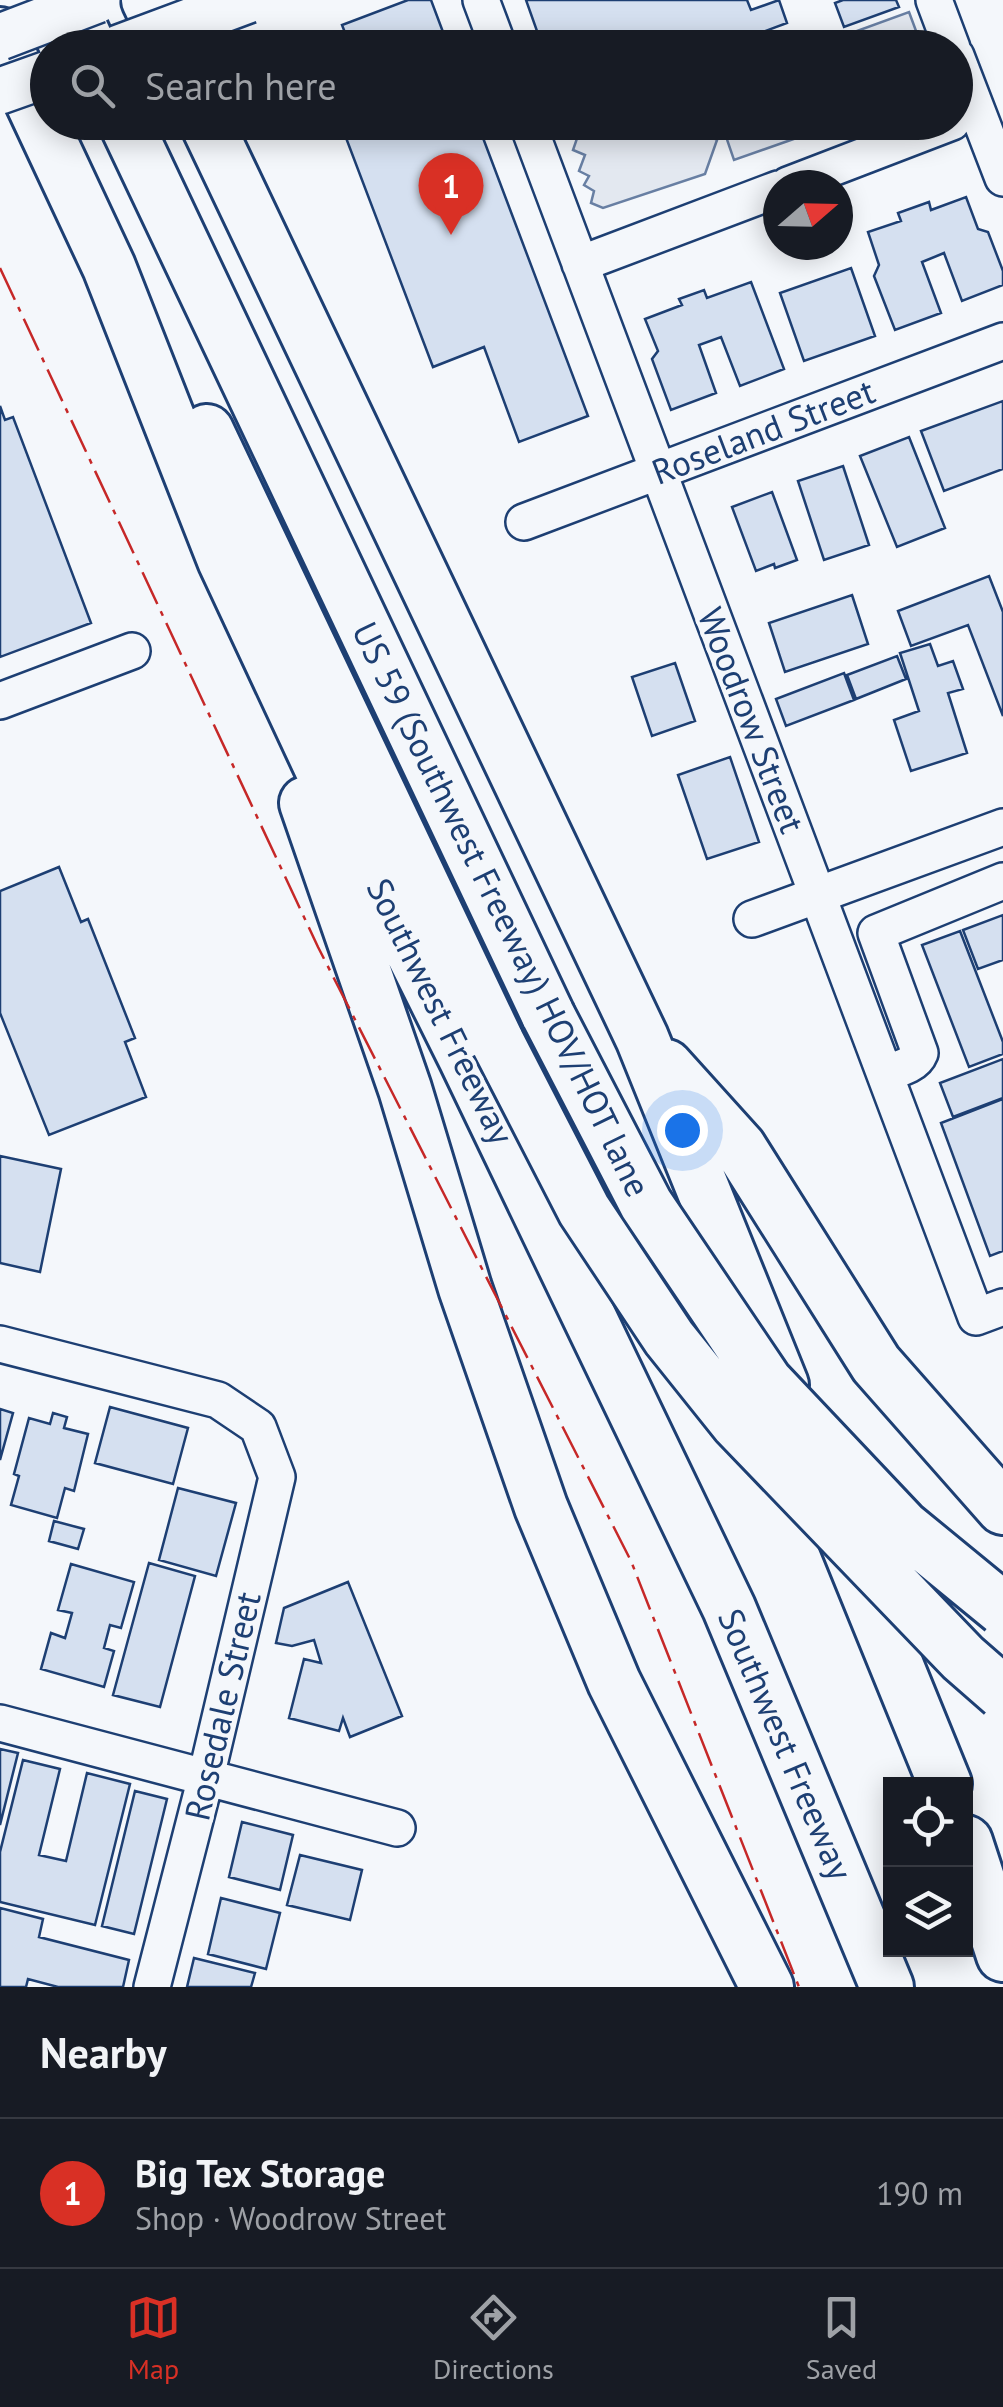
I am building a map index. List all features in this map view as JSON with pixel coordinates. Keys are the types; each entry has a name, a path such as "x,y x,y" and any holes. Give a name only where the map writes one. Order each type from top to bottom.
{"highway":[{"path":"68,0 82,30"},
{"path":"148,0 162,30"},
{"name":"Southwest Freeway","path":"0,35 30,98"},
{"name":"Southwest Freeway","path":"50,140 110,267 224,560 329,785 482,1051 729,1608 887,1987"},
{"name":"US 59 (Southwest Freeway) HOV/HOT lane","path":"134,140 548,1016 646,1204 766,1382 903,1526 1003,1609"},
{"path":"215,140 642,1038 942,1777"},
{"path":"110,267 177,367 482,1051 669,1338 737,1423 963,1658 1003,1693"},
{"path":"224,560 405,1090 465,1288 541,1506 614,1682 767,1987"},
{"path":"642,1038 740,1148 876,1364 1003,1508"},
{"path":"973,1863 1003,1955"}],"main road":[{"path":"0,35 97,0"},
{"path":"167,30 248,0"},
{"path":"0,92 30,81"}],"street":[{"path":"481,0 492,30"},
{"path":"934,0 945,30"},
{"path":"973,117 1003,178"},
{"name":"Woodrow Street","path":"534,140 885,1074 989,1312"},
{"path":"827,170 906,140"},
{"path":"580,264 763,195"},
{"name":"Roseland Street","path":"524,522 1003,341"},
{"path":"0,702 132,651"},
{"path":"752,919 987,833 996,884 838,947"},
{"path":"922,857 941,906"},
{"path":"876,933 920,1054 911,1064 885,1074"},
{"path":"861,1008 898,995"},
{"name":"Rosedale Street","path":"0,1344 218,1400 258,1427 276,1477 152,1987"},
{"path":"0,1724 397,1828"}],"shaded area":[{"path":"909,12 916,30 860,30"},
{"path":"576,140 717,140 705,174 603,208 591,203 594,191 584,185 589,176 579,171 585,155 573,150"},
{"path":"727,140 791,140 734,160"}],"building":[{"path":"408,0 431,0 442,30 344,30 342,25"},
{"path":"526,0 747,0 751,10 779,0 787,23 768,30 537,30"},
{"path":"896,0 899,7 844,27 835,3"},
{"path":"347,140 484,140 588,416 519,442 484,347 433,367"},
{"path":"966,197 978,229 988,232 1003,271 1003,285 962,301 944,253 922,262 941,313 895,330 874,276 879,265 868,232 901,221 898,213 929,202 931,210"},
{"path":"851,268 875,336 804,361 780,293"},
{"path":"751,282 784,369 740,386 721,337 699,345 716,393 671,410 652,359 658,351 645,319 682,305 679,299 704,290 707,298"},
{"path":"1003,401 1003,469 944,491 921,431"},
{"path":"0,406 5,420 13,417 91,623 0,657"},
{"path":"909,437 945,528 897,547 860,456"},
{"path":"843,466 869,545 824,560 798,481"},
{"path":"772,492 797,560 756,571 732,507"},
{"path":"989,576 1003,612 1003,716 968,625 911,646 898,611"},
{"path":"852,595 868,644 785,672 769,623"},
{"path":"930,644 938,666 953,661 963,689 948,693 967,753 911,771 894,720 919,711 900,653"},
{"path":"897,656 906,679 856,699 847,675"},
{"path":"675,663 695,721 652,736 632,677"},
{"path":"844,673 854,700 786,726 776,699"},
{"path":"730,757 759,842 707,859 678,775"},
{"path":"59,867 81,922 88,919 135,1038 125,1042 146,1097 49,1135 0,1013 0,891"},
{"path":"1003,915 1003,960 978,969 963,930"},
{"path":"960,931 1003,1042 1003,1054 969,1067 922,945"},
{"path":"1003,1059 1003,1098 953,1117 940,1083"},
{"path":"1003,1099 1003,1251 990,1256 941,1123"},
{"path":"0,1156 61,1169 40,1272 0,1263"},
{"path":"110,1407 188,1428 173,1484 95,1463"},
{"path":"0,1409 13,1413 0,1460"},
{"path":"53,1413 67,1417 64,1428 88,1434 74,1491 65,1488 57,1518 11,1505 19,1476 14,1474 29,1418 50,1424"},
{"path":"178,1488 236,1503 216,1576 159,1560"},
{"path":"54,1521 84,1529 78,1549 49,1541"},
{"path":"149,1563 195,1576 160,1707 113,1695"},
{"path":"71,1564 134,1582 121,1628 110,1625 104,1648 114,1651 104,1687 41,1669 51,1633 65,1638 72,1613 58,1610"},
{"path":"348,1582 402,1716 350,1737 343,1718 339,1731 289,1718 304,1659 321,1663 314,1640 292,1646 276,1643 284,1608"},
{"path":"0,1749 18,1753 0,1825"},
{"path":"23,1760 60,1769 39,1855 66,1861 87,1773 130,1784 95,1925 0,1902 0,1852"},
{"path":"135,1791 167,1799 134,1934 102,1926"},
{"path":"242,1822 293,1835 280,1890 229,1877"},
{"path":"300,1855 362,1870 350,1920 287,1905"},
{"path":"221,1898 280,1913 266,1969 208,1954"},
{"path":"0,1908 43,1919 39,1937 129,1960 123,1987 58,1987 28,1979 26,1987 0,1987"},
{"path":"194,1958 255,1973 251,1987 187,1987"}],"power":[{"path":"0,268 318,947 631,1561 799,1987"}],"place":[{"name":"Big Tex Storage","path":"451,235"}]}
